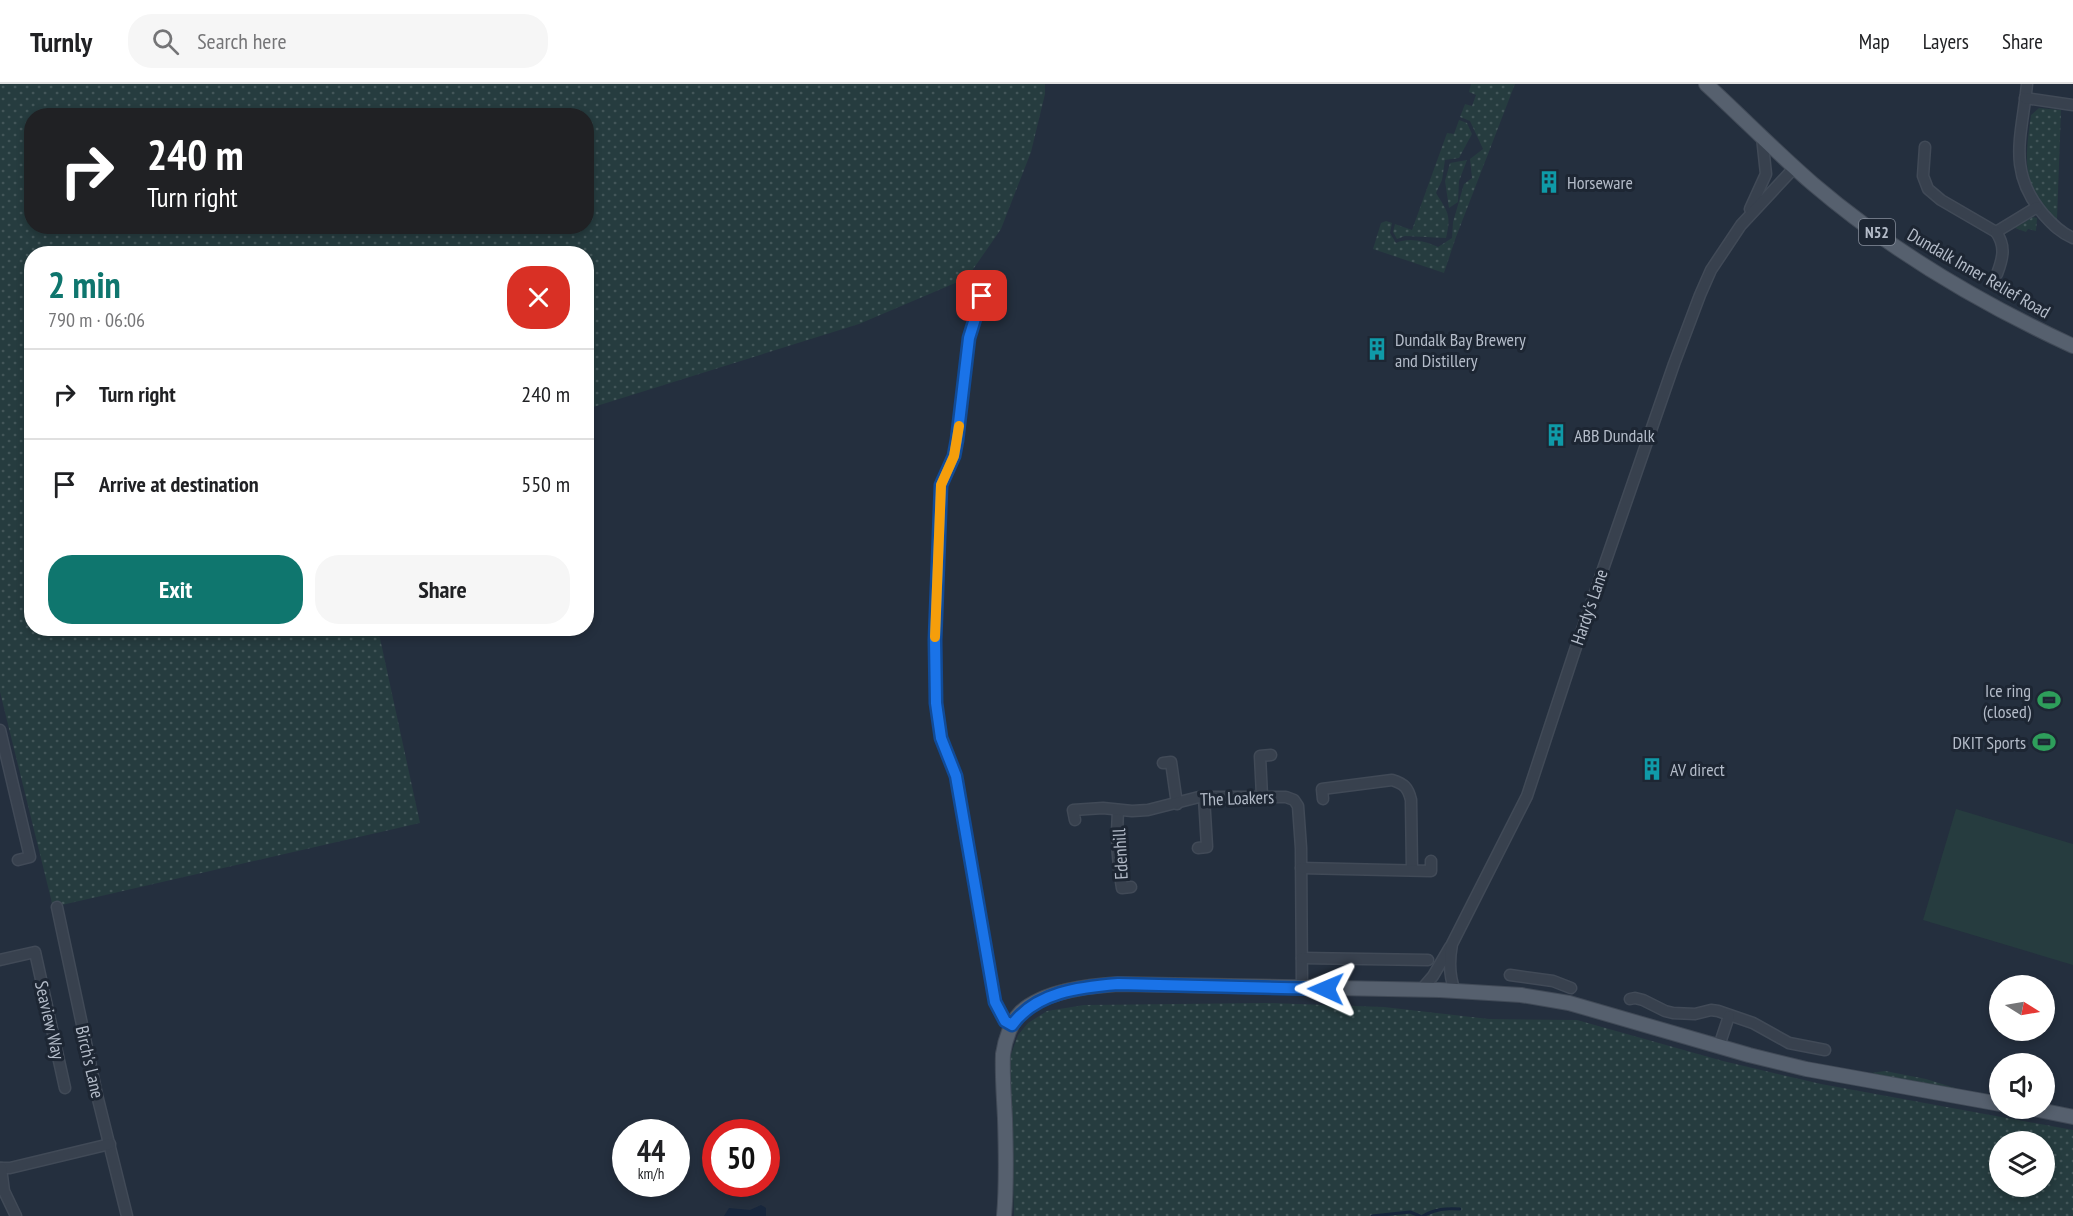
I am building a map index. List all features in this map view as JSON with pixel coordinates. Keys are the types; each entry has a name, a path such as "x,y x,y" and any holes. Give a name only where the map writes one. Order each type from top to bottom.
{"main road":[{"name":"Dundalk Inner Relief Road","path":"1706,84 1814,184 1861,221 1946,278 2017,319 2073,346"},
{"path":"1004,1216 1006,1160 1003,1053 1012,1025 1021,1013 1034,1004 1072,990 1094,986 1118,984 1421,990 1529,996 1569,1003 1749,1055 1843,1076 1989,1102"},
{"path":"2055,1113 2073,1117"}],"street":[{"path":"2026,84 2019,148 2020,173 2037,207 2063,234 2073,238"},
{"path":"2025,98 2069,105"},
{"name":"Hardy's Lane","path":"1742,225 1766,174 1762,137"},
{"path":"1925,147 1923,176 1928,189 1941,200 1996,232 2003,241 2002,258 1996,274"},
{"name":"Hardy's Lane","path":"1455,991 1450,964 1452,944 1527,796 1678,354 1711,270 1742,225 1795,167"},
{"path":"1996,232 2037,207"},
{"path":"982,296 969,338 955,448 941,485 935,640 936,703 941,738 956,776 995,1002 1005,1021 1012,1025"},
{"path":"0,730 30,857 18,860"},
{"path":"1262,796 1260,756 1271,755"},
{"path":"1163,763 1171,762 1177,804"},
{"path":"1323,799 1323,789 1392,780 1403,784 1409,789 1411,800 1412,870"},
{"name":"The Loakers","path":"1075,820 1073,810 1103,808 1148,810 1204,797 1286,796 1294,800 1298,806 1301,868 1302,989"},
{"path":"1198,848 1208,847 1204,797"},
{"name":"Edenhill","path":"1119,810 1116,834 1119,871 1122,888 1131,887"},
{"path":"1301,868 1431,871 1431,861"},
{"name":"Birch's Lane","path":"57,907 97,1095 127,1216"},
{"path":"1421,990 1433,976 1452,944"},
{"name":"Seaview Way","path":"0,960 35,952 65,1088"},
{"path":"1302,958 1428,960"},
{"path":"1510,975 1553,981 1571,988"},
{"path":"1529,996 1535,978"},
{"path":"1630,999 1643,1000 1665,1011 1695,1014 1711,1010 1753,1023 1790,1043 1825,1050"},
{"path":"1719,1046 1729,1016"},
{"path":"16,1216 4,1191 0,1168 10,1168 110,1144"}],"green space":[{"path":"0,84 1045,84 1045,94 1031,152 1001,229 967,278 859,324 594,407 594,246 24,246 24,636 380,636 420,823 53,907 0,692"},
{"path":"1471,84 1515,84 1444,273 1373,249 1381,223 1386,221 1392,223 1390,233 1396,243 1417,240 1438,247 1452,238 1453,222 1464,184 1472,178 1470,159 1483,149 1470,121 1460,117 1465,104 1472,106 1476,95 1469,92"},
{"path":"2039,108 2061,110 2057,219 2054,219 2043,206 2031,182 2028,170 2027,145 2031,115"},
{"path":"1459,120 1467,123 1472,134 1459,158 1445,160 1442,180 1436,193 1448,218 1446,238 1405,236 1397,239 1393,232 1395,224 1412,230 1447,133 1454,134"},
{"path":"1467,160 1459,181 1458,202 1449,208 1445,181 1450,163"},
{"path":"2033,217 2037,218 2036,231 2028,229 2026,232 2015,228"},
{"path":"1956,809 2073,844 2073,965 1923,920"},
{"path":"1267,1003 1384,1007 1489,1019 1577,1020 1723,1061 1821,1084 1989,1115 1989,1119 2013,1119 2073,1130 2073,1216 1014,1216 1010,1057 1018,1035 1028,1023 1047,1011 1084,1005"},
{"path":"1885,1071 1926,1079 1971,1093 1864,1074"}],"water":[{"path":"761,1205 766,1208 766,1216 724,1216 729,1208 750,1210"}],"waterway":[{"path":"1423,1216 1441,1210 1460,1209"},
{"path":"1372,1216 1410,1212 1420,1216"}],"slow traffic":[{"path":"935,637 941,485 954,456 959,426"}],"place":[{"name":"Horseware","path":"1549,182"},
{"name":"Dundalk Bay Brewery and Distillery","path":"1377,349"},
{"name":"ABB Dundalk","path":"1556,435"},
{"name":"Ice ring (closed)","path":"2049,700"},
{"name":"DKIT Sports","path":"2044,742"},
{"name":"AV direct","path":"1652,769"}],"route":[{"path":"982,296 969,338 954,456 941,485 935,640 936,703 941,738 956,776 987,959 995,1002 1000,1013 1005,1021 1012,1025 1021,1013 1052,996 1094,986 1118,984 1326,989"}]}
